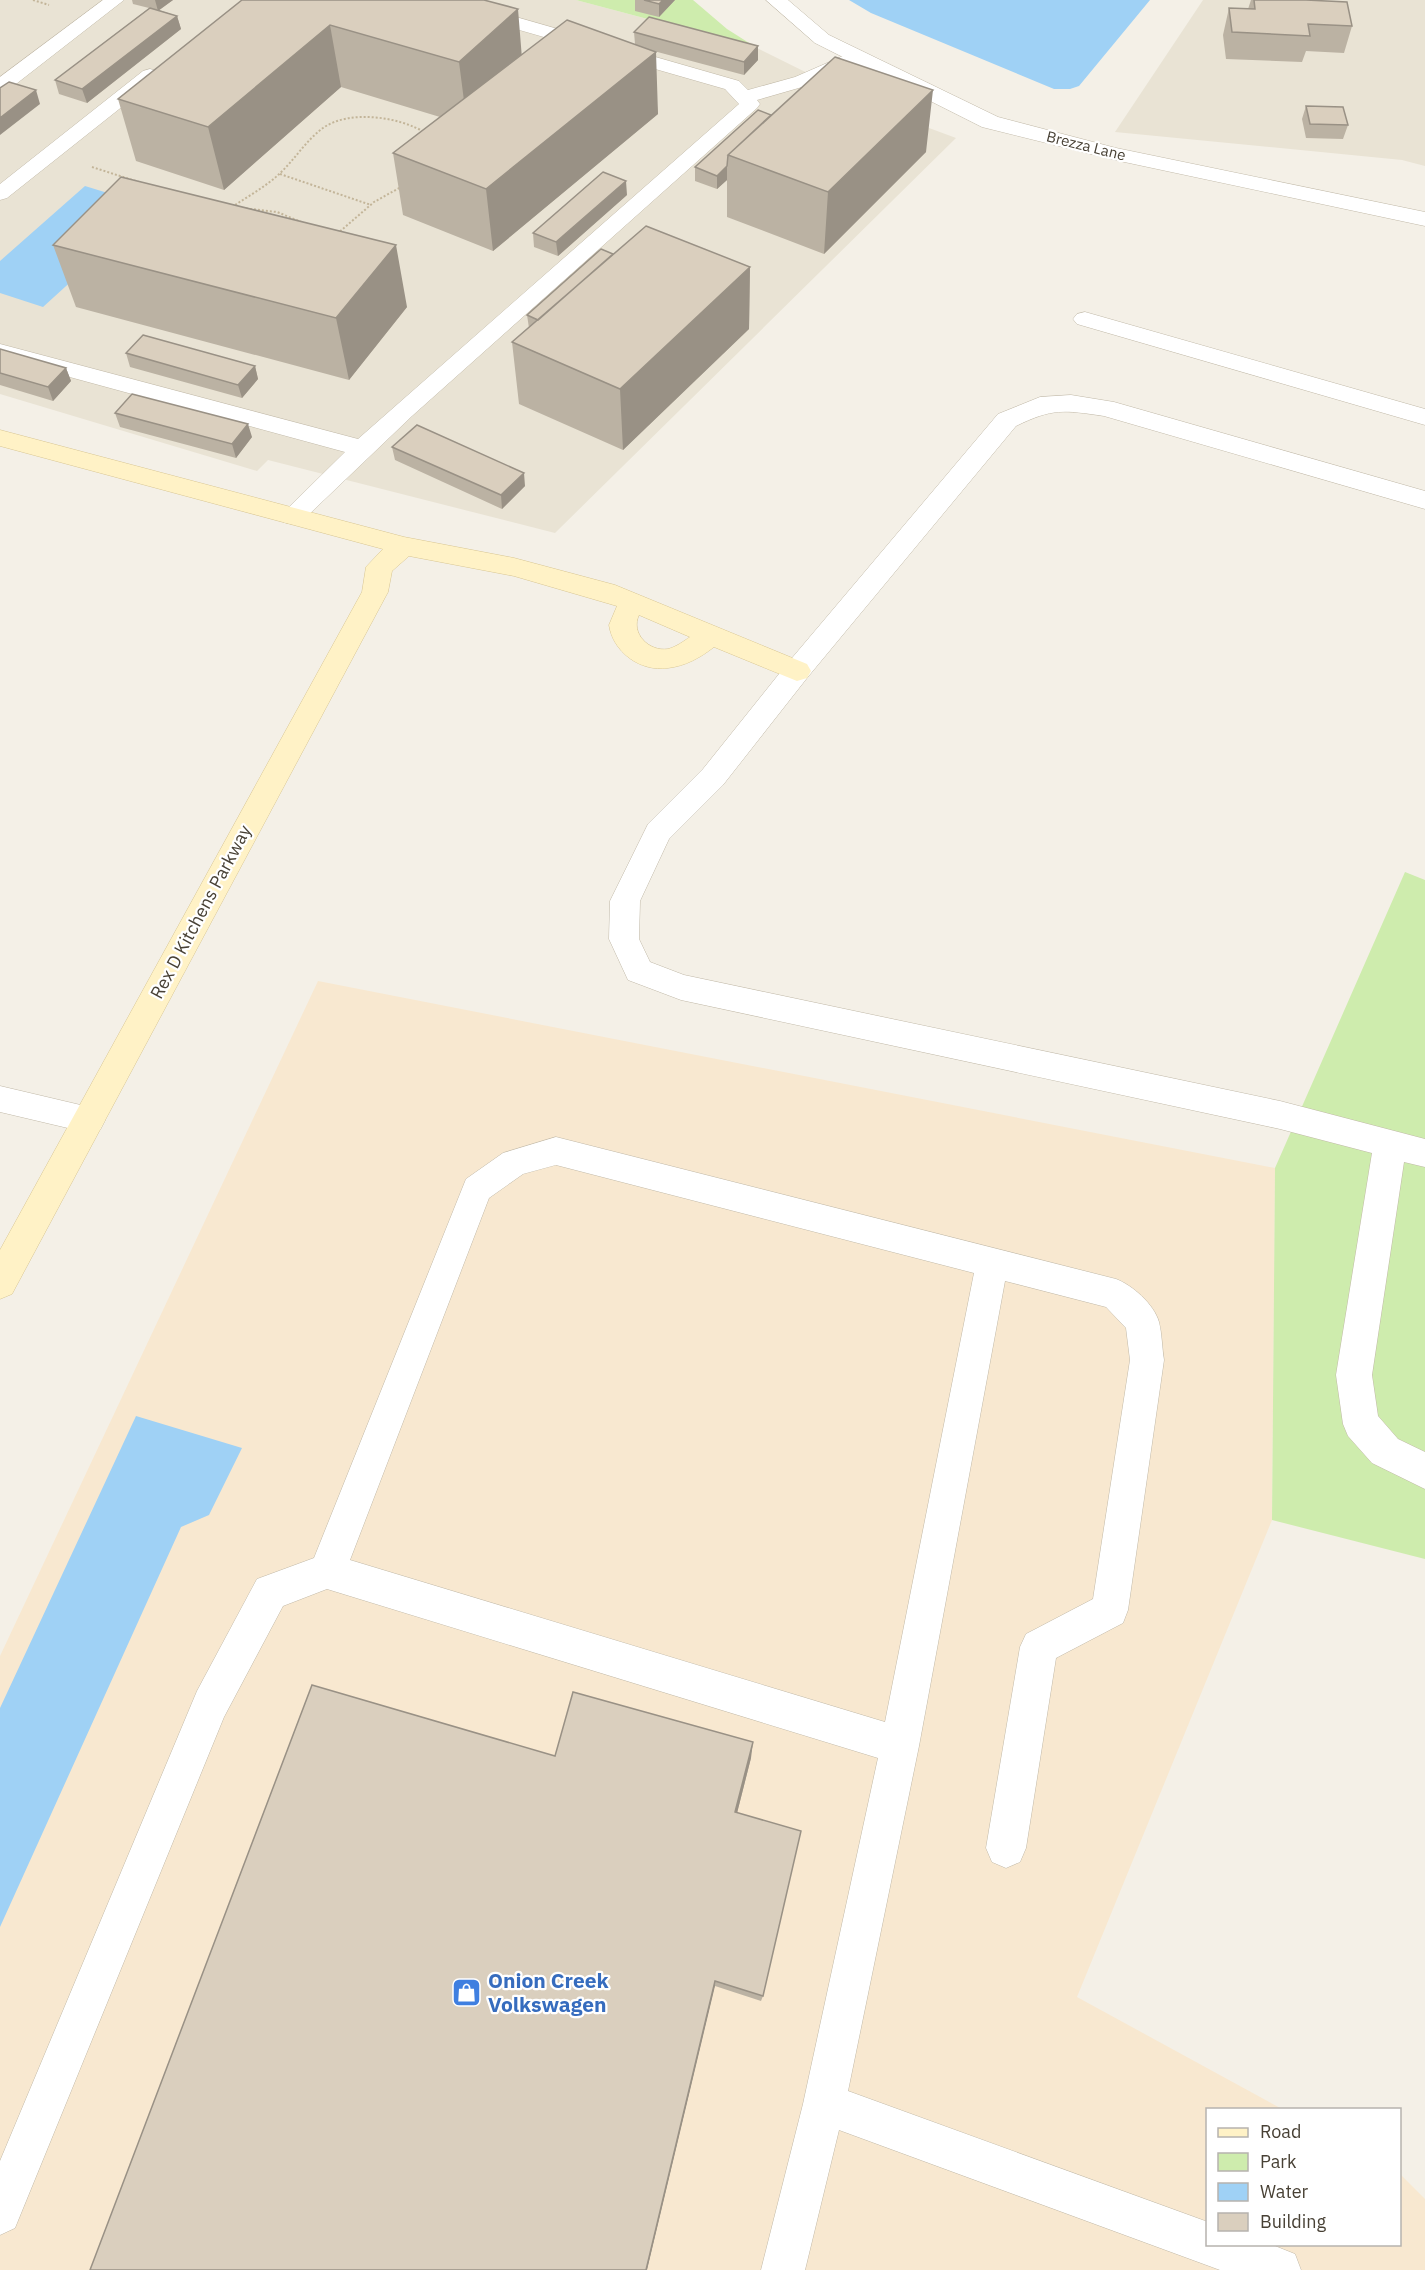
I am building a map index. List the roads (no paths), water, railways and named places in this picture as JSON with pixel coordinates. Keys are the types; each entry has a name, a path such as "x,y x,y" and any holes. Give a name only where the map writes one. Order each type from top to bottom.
{"street":[{"name":"Brezza Lane","path":"776,0 822,39 990,122 1116,154 1425,219"},
{"path":"1085,319 1425,417"},
{"path":"1425,500 1105,408 1071,403 1040,405 1007,420 797,671 713,777 657,832 625,901 624,939 639,971 681,987 1280,1114 1425,1153"},
{"path":"0,438 404,546 514,567 615,594 797,671"},
{"name":"Rex D Kitchens Parkway","path":"0,1283 375,592 379,567 404,546"},
{"path":"635,602 625,616 623,625 625,637 636,650 648,657 663,659 684,654 711,635"},
{"path":"1390,1143 1354,1376 1361,1424 1385,1451 1425,1471"}],"lane":[{"path":"0,87 115,0"},
{"path":"292,516 362,448 679,170 750,104 732,86 436,0"},
{"path":"744,98 802,81 857,57"},
{"path":"0,194 164,64"},
{"path":"0,351 362,448"},
{"path":"0,1099 88,1120"},
{"path":"327,1571 477,1189 514,1163 556,1150 1116,1294 1142,1322 1147,1360 1110,1610 1039,1647 1006,1848"},
{"path":"783,2270 824,2104 900,1746 992,1263"},
{"path":"0,2212 210,1704 270,1592 327,1571 900,1746"},
{"path":"824,2104 1206,2243"},
{"path":"1213,2246 1279,2270"}],"water":[{"path":"849,0 1150,0 1079,86 1070,89 1054,89 871,13"},
{"path":"85,186 153,207 43,307 0,293 0,261"},
{"path":"136,1416 242,1448 209,1515 181,1527 0,1927 0,1708"}],"place":[{"name":"Onion Creek Volkswagen","path":"467,1993"}]}
